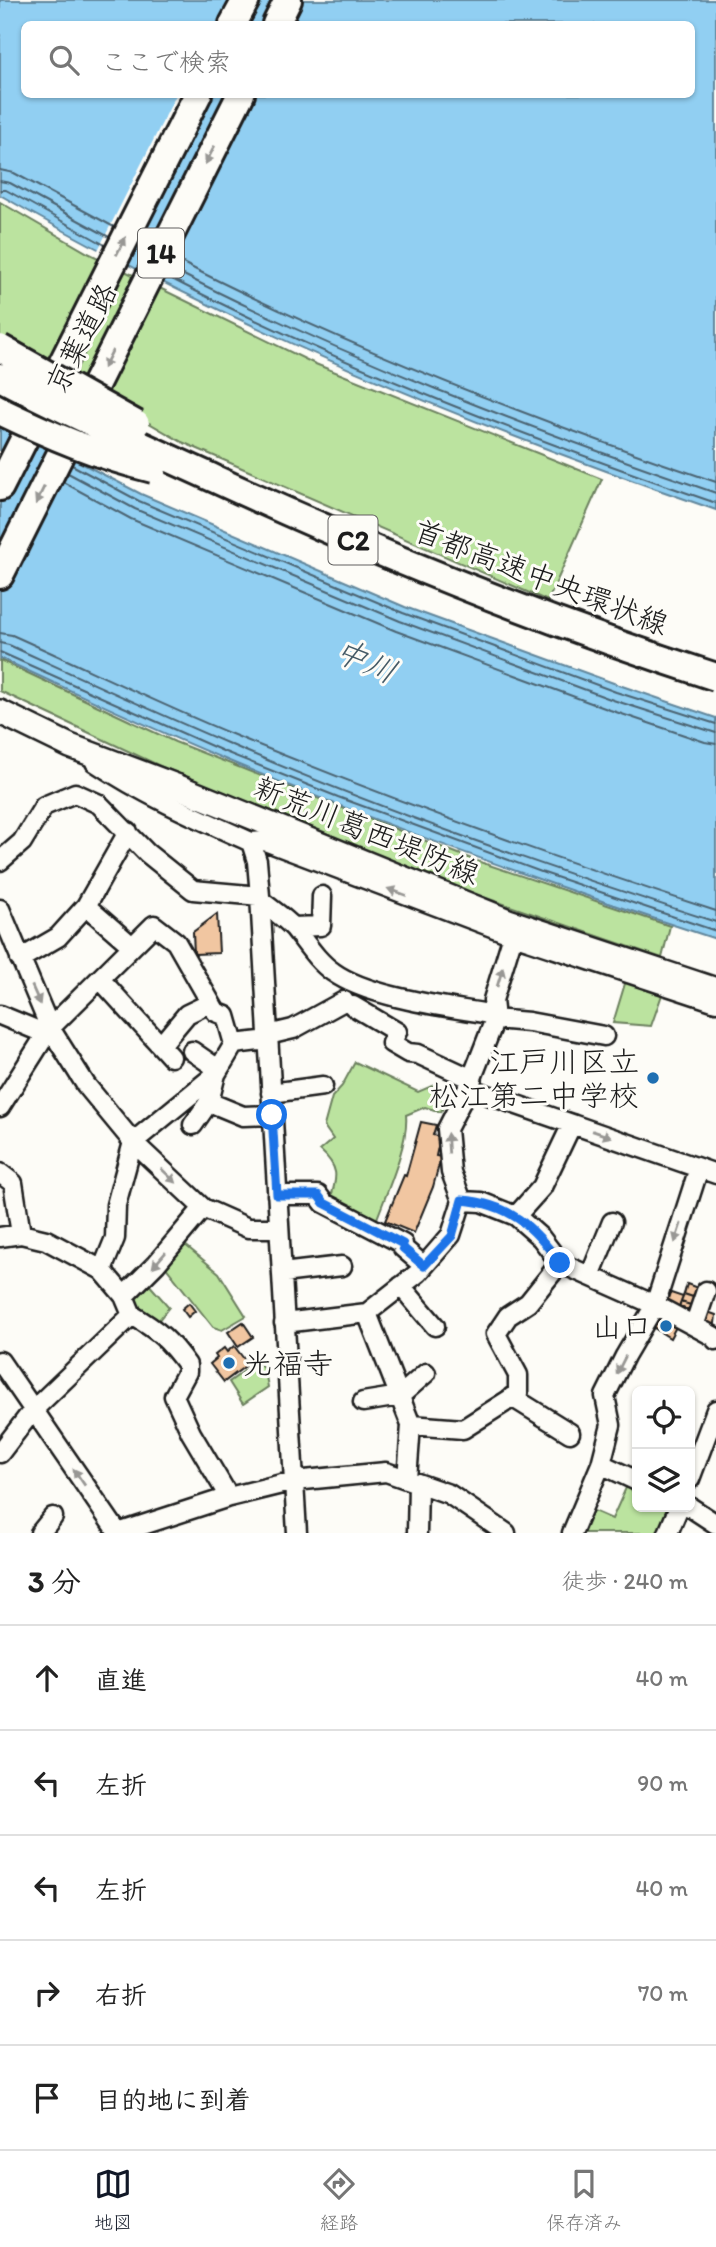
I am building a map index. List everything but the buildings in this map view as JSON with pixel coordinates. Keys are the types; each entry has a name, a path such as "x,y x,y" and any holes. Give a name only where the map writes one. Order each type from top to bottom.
{"highway":[{"path":"235,21 246,0"},
{"path":"278,21 288,0"},
{"name":"京葉道路","path":"0,487 196,98"},
{"name":"京葉道路","path":"0,575 239,98"},
{"path":"0,348 121,416 269,491 322,527"},
{"name":"首都高速中央環状線","path":"0,376 147,448 322,527 541,617 716,677"},
{"name":"首都高速中央環状線","path":"0,394 153,470 304,537 539,633 716,694"},
{"path":"0,411 49,435 111,459 153,470"}],"main road":[{"name":"新荒川葛西堤防線","path":"0,711 70,746 176,786 508,921 716,990"}],"street":[{"path":"70,746 121,780 166,804 251,842 265,841 513,935 716,1002"},
{"path":"99,804 121,780"},
{"path":"0,861 22,842 44,806 75,793 99,804 148,853 193,890 260,898 293,927 330,971 345,980 433,1005 604,1036"},
{"path":"20,959 58,937 86,906 128,832"},
{"path":"251,842 257,861 260,898 297,1533"},
{"path":"293,927 321,926 322,896"},
{"path":"86,906 132,946"},
{"path":"0,909 48,1031 86,1085 133,1142 203,1208 248,1228 279,1228"},
{"path":"0,1107 48,1031 154,925 176,942 216,1012 226,1016 234,1044"},
{"path":"284,1323 367,1313 424,1266 452,1236 462,1200 450,1172 447,1129 470,1083 495,1017 493,1000 513,935"},
{"path":"101,980 166,1051 187,1014 211,1003"},
{"path":"103,1270 115,1238 116,1205 133,1142 217,1071 234,1044 268,1037 349,1004 397,1032 391,1043 408,1053 418,1054 470,1083 572,1124 708,1171 655,1305 605,1396 611,1425 601,1464 572,1533"},
{"path":"0,1015 48,1031"},
{"path":"192,1051 217,1071"},
{"path":"192,1125 209,1102 217,1071"},
{"path":"271,1093 323,1086"},
{"path":"209,1102 243,1116 272,1115"},
{"path":"516,1216 542,1188 572,1124"},
{"path":"0,1173 13,1183 21,1234"},
{"path":"277,1195 318,1195 324,1203 403,1244 403,1248 424,1266"},
{"path":"462,1200 481,1202 516,1216 541,1238 560,1263 655,1305 716,1340"},
{"path":"124,1296 156,1264 203,1208"},
{"path":"590,1276 612,1222"},
{"path":"0,1237 21,1234 46,1240 103,1270 124,1296 132,1315 158,1330 169,1341 187,1365 187,1372 174,1396 191,1433 229,1497"},
{"path":"411,1425 463,1429 517,1394 518,1375 496,1334 508,1316 528,1303 560,1263"},
{"path":"282,1273 342,1266"},
{"path":"401,1286 435,1326"},
{"path":"694,1326 706,1291"},
{"path":"367,1313 411,1425 417,1533"},
{"path":"0,1453 33,1410 132,1315"},
{"path":"0,1362 118,1533 229,1497 294,1481 386,1472 449,1494 506,1533"},
{"path":"363,1402 400,1396 426,1373"},
{"path":"512,1398 570,1433"},
{"path":"695,1466 716,1410"},
{"path":"601,1464 632,1479"},
{"path":"695,1510 716,1524"},
{"path":"668,1533 677,1512"},
{"path":"40,1533 53,1517"}],"green space":[{"path":"0,202 88,253 313,363 602,479 548,601 182,442 0,336"},
{"path":"0,660 175,742 474,860 670,926 662,958 460,889 160,766 0,691"},
{"path":"627,977 664,989 651,1026 613,1023"},
{"path":"355,1062 418,1092 434,1085 449,1093 441,1112 425,1107 406,1115 400,1155 375,1224 330,1200 335,1178 334,1167 320,1150 333,1139 324,1126 332,1097 342,1086"},
{"path":"184,1244 219,1273 246,1316 222,1330 213,1327 165,1266"},
{"path":"147,1282 169,1307 158,1321 134,1303 135,1292"},
{"path":"258,1361 265,1371 268,1387 243,1404 229,1382"},
{"path":"629,1481 632,1482 632,1512 675,1512 666,1533 577,1533 587,1508 612,1519"}],"water":[{"path":"0,0 716,0 716,510 532,443 350,369 172,287 0,195"},
{"name":"中川","path":"0,421 141,494 405,607 716,718 716,939 529,876 344,807 194,746 0,658"}],"pier":[{"path":"174,98 207,98 123,265 97,252"}],"place":[{"name":"江戸川区立 松江第二中学校","path":"653,1078"},
{"name":"山口","path":"666,1326"},
{"name":"光福寺","path":"229,1363"}],"route":[{"path":"272,1115 277,1195 318,1195 324,1203 403,1244 403,1248 424,1266 452,1236 462,1200 481,1202 516,1216 541,1238 560,1263"}]}
